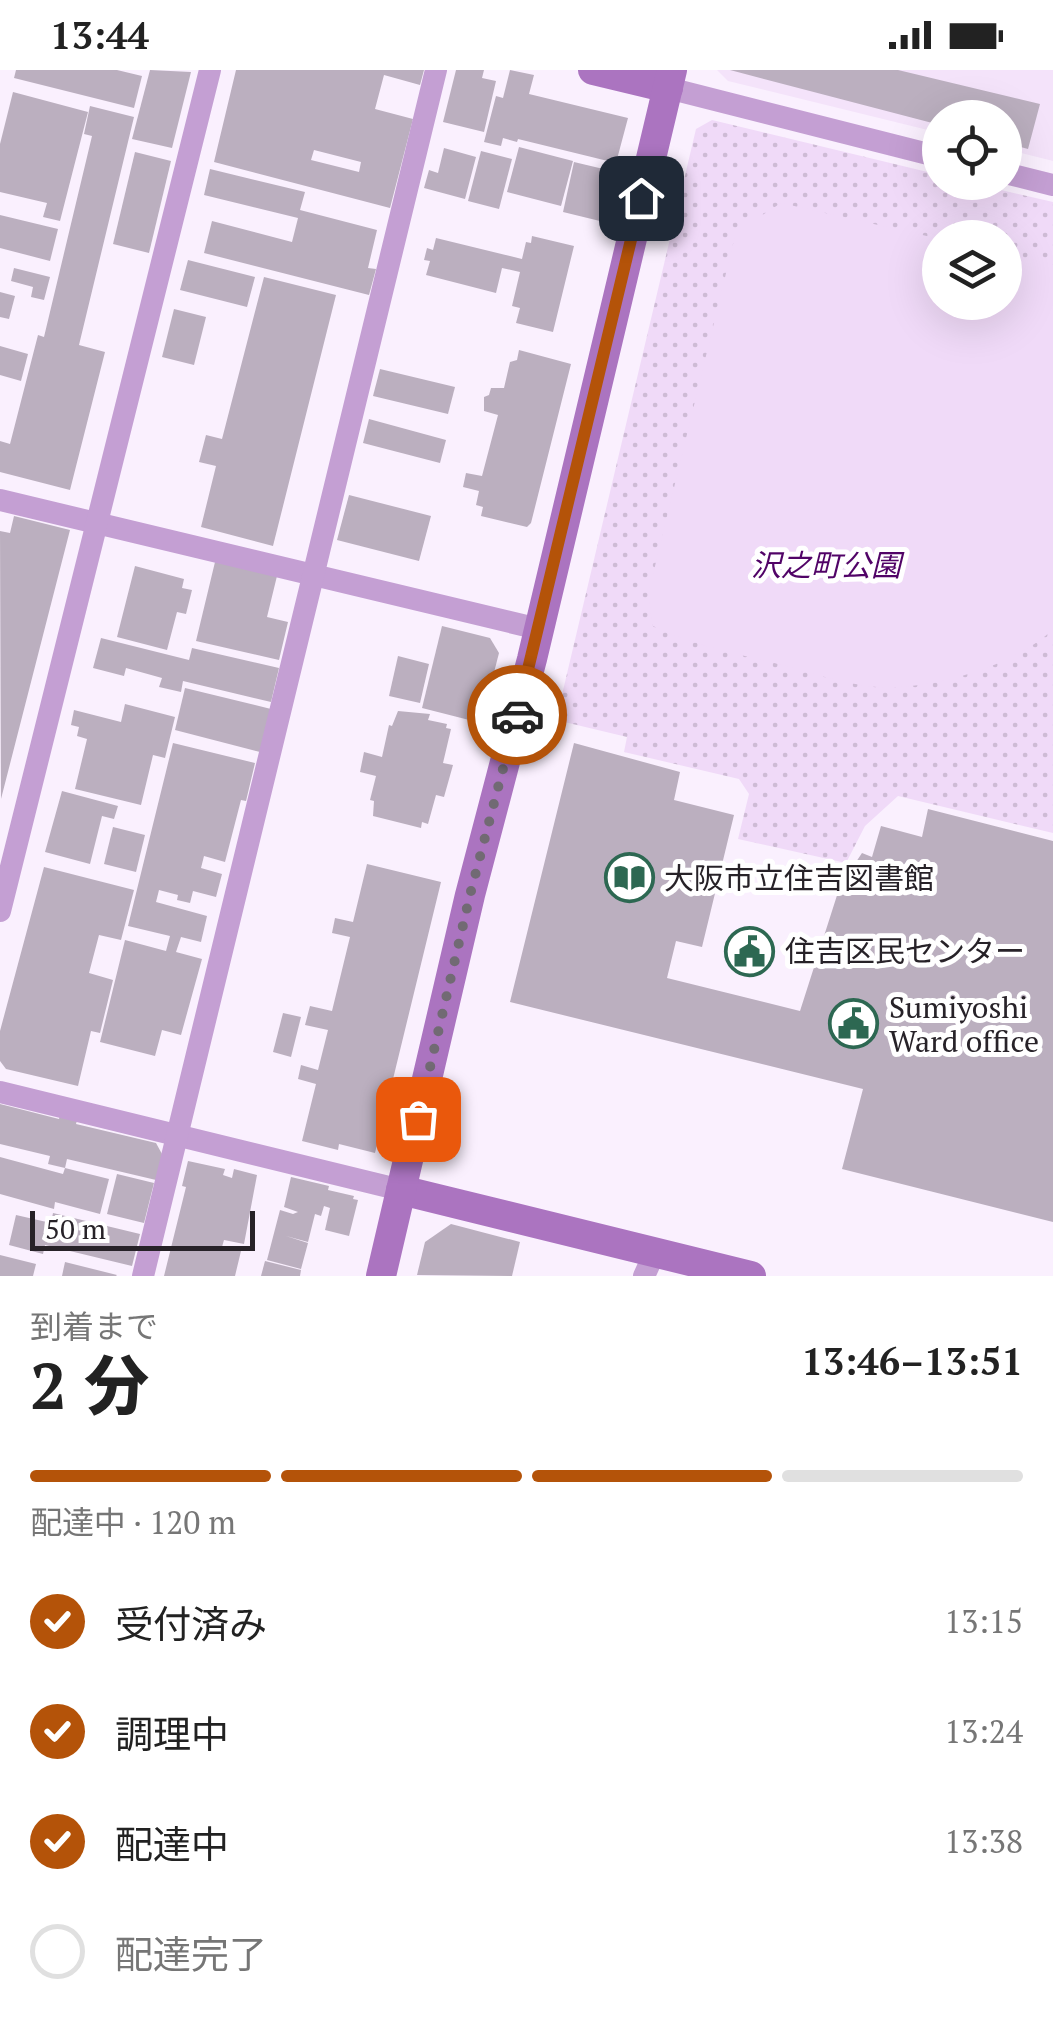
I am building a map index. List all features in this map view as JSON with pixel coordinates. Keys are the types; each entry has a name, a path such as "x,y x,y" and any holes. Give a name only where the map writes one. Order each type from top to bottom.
{"street":[{"path":"0,911 210,70"},
{"path":"143,1276 436,70"},
{"path":"593,70 670,79 922,151"},
{"path":"381,1276 670,79"},
{"path":"1022,176 1053,184"},
{"path":"0,500 539,629"},
{"path":"0,1092 401,1190 649,1264 751,1276"}],"shaded area":[{"path":"717,70 1053,70 1053,161 1022,153 1022,100 922,100 922,129 728,81"}],"green space":[{"name":"沢之町公園","path":"712,120 922,171 922,200 1022,200 1022,195 1053,202 1053,833 898,796 865,826 846,863 738,839 749,794 739,779 624,752 627,737 556,720 696,129"},
{"path":"781,203 922,235 922,320 1022,320 1022,258 1053,265 1053,629 1036,643 966,675 889,687 828,678 706,646 653,626 648,595 736,232"}],"building":[{"path":"16,70 117,70 142,76 134,108 14,78"},
{"path":"150,70 191,72 172,148 132,139"},
{"path":"236,70 424,70 420,85 384,75 375,109 413,119 390,208 214,162","holes":["314,150 361,162 359,172 311,160"]},
{"path":"456,70 484,70 482,78 496,81 484,132 443,122"},
{"path":"510,70 534,75 529,94 628,118 616,163 518,139 517,142 503,138 501,146 484,142 496,96 503,98"},
{"path":"730,70 898,70 1040,104 1028,149 1022,147 1022,100 922,100 922,120"},
{"path":"13,92 88,112 60,221 43,217 47,203 0,192 0,144"},
{"path":"90,106 134,117 79,345 105,352 70,490 0,472 0,441 10,444 38,335 44,337 92,136 84,134"},
{"path":"519,147 573,161 561,206 507,192"},
{"path":"444,148 476,157 465,199 424,188 429,170 438,173"},
{"path":"481,151 512,159 499,209 468,201"},
{"path":"135,152 171,161 149,253 113,244"},
{"path":"574,162 616,172 604,222 563,212"},
{"path":"210,169 305,192 300,210 377,230 368,268 376,269 369,295 204,253 212,221 292,242 298,218 204,195"},
{"path":"0,215 58,229 50,261 0,248"},
{"path":"532,236 574,246 553,332 516,323 520,308 512,306 520,272 502,268 496,293 426,275 430,261 424,260 427,248 433,250 436,238 522,259 526,242 531,243"},
{"path":"188,260 255,277 247,307 180,290"},
{"path":"14,268 50,277 44,300 31,297 33,287 11,281"},
{"path":"264,277 336,295 273,546 201,527 216,466 199,462 206,435 222,439"},
{"path":"0,292 15,296 9,319 0,317"},
{"path":"174,309 206,317 194,365 162,357"},
{"path":"0,346 28,354 21,381 0,375"},
{"path":"519,350 571,364 527,527 481,516 483,507 476,505 479,491 463,487 466,473 482,476 498,415 484,411 484,397 491,388 504,388 510,362 517,360"},
{"path":"380,369 455,387 448,414 373,396"},
{"path":"369,419 446,440 440,463 363,443"},
{"path":"349,495 431,516 419,561 337,540"},
{"path":"14,516 70,530 1,799 0,531 10,533"},
{"path":"215,562 277,576 267,617 288,622 279,660 196,641"},
{"path":"135,566 184,579 182,588 192,590 186,614 177,612 167,650 117,637"},
{"path":"442,626 490,638 499,653 481,723 422,708"},
{"path":"101,638 189,660 192,648 279,668 271,702 183,681 181,692 159,687 162,678 126,668 124,676 93,668"},
{"path":"398,656 429,664 420,703 389,696"},
{"path":"185,688 271,709 260,752 175,730"},
{"path":"125,704 175,717 165,758 153,755 141,805 75,789 87,739 77,736 79,727 71,725 74,710 121,722"},
{"path":"398,711 430,714 428,720 447,724 446,728 451,729 443,763 453,765 444,797 436,795 428,824 422,822 421,828 373,816 374,801 370,800 376,776 360,772 364,752 382,757 389,725 392,726"},
{"path":"173,743 255,763 225,862 204,856 201,868 222,874 216,897 193,891 190,903 159,890 156,902 207,916 201,942 181,937 176,952 202,959 181,1035 162,1030 155,1056 100,1042 125,940 166,951 170,936 128,926"},
{"name":"Sumiyoshi Ward office","path":"574,743 680,772 674,800 734,815 702,947 676,941 667,978 800,1011 840,886 862,853 872,857 881,826 922,837 928,809 1053,841 1053,1222 842,1169 863,1089 510,1002"},
{"path":"62,791 118,806 114,819 102,816 90,864 45,852"},
{"path":"113,827 145,835 136,872 104,864"},
{"path":"367,864 441,882 375,1153 339,1144 338,1150 302,1141 316,1084 298,1079 301,1065 318,1070 328,1030 305,1025 310,1006 332,1011 350,937 332,933 335,918 353,922"},
{"path":"44,867 134,890 121,940 99,935 89,973 113,980 100,1033 91,1031 78,1086 6,1069 0,1061 0,1031"},
{"path":"283,1013 301,1017 291,1057 273,1052"},
{"path":"0,1104 59,1119 61,1112 78,1117 76,1124 156,1143 162,1154 156,1180 67,1159 65,1168 48,1164 50,1156 0,1144"},
{"path":"0,1157 63,1174 65,1168 109,1179 100,1214 55,1202 54,1209 0,1194"},
{"path":"188,1161 225,1169 223,1175 232,1178 234,1169 257,1175 244,1244 224,1240 222,1247 241,1251 235,1276 164,1276 186,1187 182,1186"},
{"path":"117,1174 154,1183 144,1223 107,1214"},
{"path":"291,1177 329,1186 328,1190 358,1200 349,1236 325,1230 330,1208 324,1206 321,1216 315,1214 308,1242 286,1236 308,1243 301,1269 267,1260 280,1210 298,1212 284,1207"},
{"path":"53,1213 140,1234 132,1266 45,1245 43,1254 9,1245 16,1215 51,1223"},
{"path":"451,1224 520,1242 512,1276 417,1275 425,1242"},
{"path":"0,1255 36,1264 33,1276 0,1276"},
{"path":"265,1261 301,1270 300,1276 261,1276"},
{"path":"65,1262 117,1275 62,1276"}],"way so far":[{"path":"418,1119 517,715"}],"place":[{"name":"大阪市立住吉図書館","path":"629,878"},
{"name":"住吉区民センター","path":"750,951"},
{"name":"Sumiyoshi Ward office","path":"854,1024"}],"route":[{"path":"517,715 641,198"}]}
